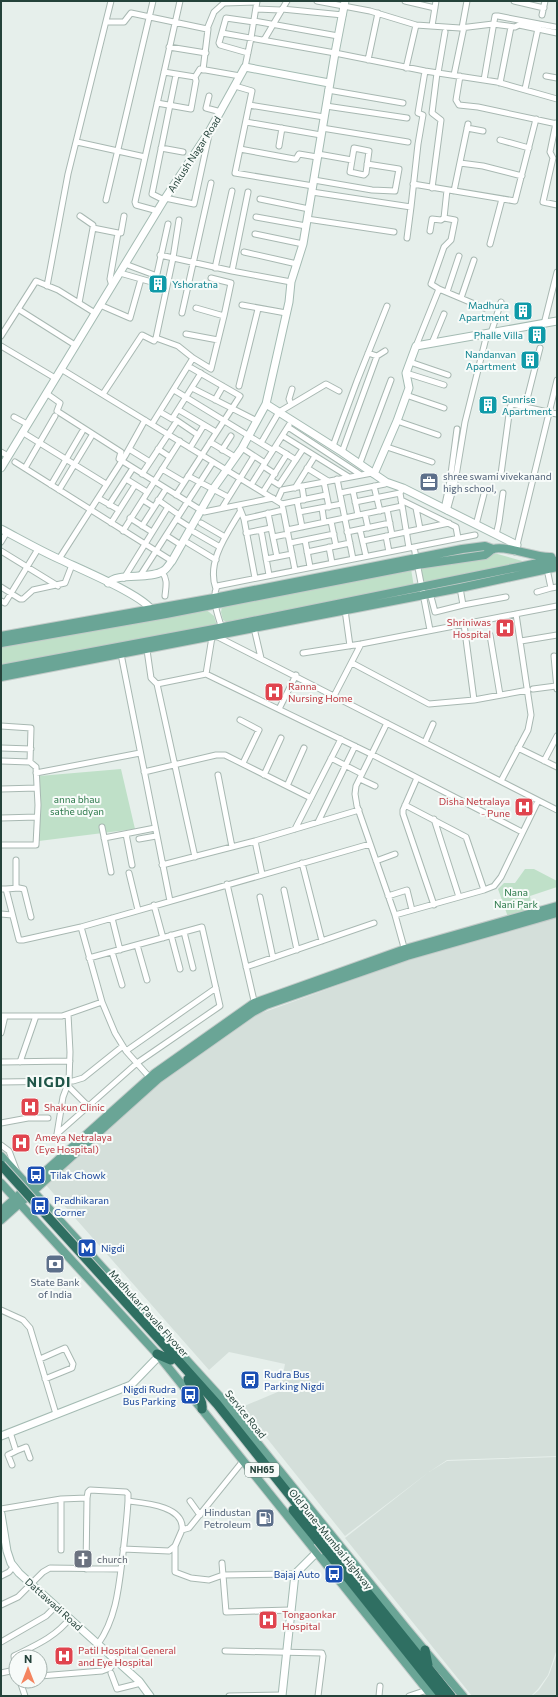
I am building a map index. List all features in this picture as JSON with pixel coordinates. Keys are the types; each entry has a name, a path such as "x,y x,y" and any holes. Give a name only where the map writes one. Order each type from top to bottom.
{"highway":[{"name":"Madhukar Pavale Flyover","path":"1,1165 161,1352 171,1360 205,1399"},
{"name":"Madhukar Pavale Flyover","path":"1,1174 161,1352 219,1402"},
{"path":"188,1379 190,1385 203,1405 202,1409"},
{"name":"Old Pune–Mumbai Highway","path":"205,1399 321,1539 330,1546 427,1672"},
{"name":"Old Pune–Mumbai Highway","path":"219,1402 321,1539"},
{"path":"412,1671 427,1672 425,1650"},
{"name":"NH65","path":"427,1672 442,1696"},
{"name":"NH65","path":"427,1672 451,1696"}],"main road":[{"path":"1,643 416,561 462,549 485,546 493,549 516,548 543,558 556,560"},
{"path":"416,561 485,555 493,549"},
{"path":"1,669 217,633 424,592 460,588 547,569 556,560"},
{"path":"1,677 147,650 217,633 254,628 345,610 556,560"},
{"path":"1,636 151,609 214,601"},
{"path":"1,1211 30,1189 152,1080 256,1006 266,1005 406,952 557,906"},
{"path":"406,952 557,913"},
{"name":"Service Road","path":"1,1156 219,1402 330,1546 425,1650 463,1696"},
{"path":"1,1183 161,1352 202,1409 243,1461 430,1693"},
{"path":"1,1220 17,1200"}],"street":[{"path":"47,286 68,174 111,1"},
{"path":"106,200 153,1"},
{"path":"158,211 134,204 180,1"},
{"path":"264,40 287,1"},
{"path":"317,1 345,3 416,25 463,27 493,24 511,27 519,25 555,27"},
{"path":"407,1 435,8"},
{"path":"432,26 436,1"},
{"path":"467,1 457,76 457,104 478,107 556,124 550,152 553,158 543,202 557,205"},
{"path":"514,1 544,8"},
{"path":"542,15 545,1"},
{"path":"203,70 208,28 216,9 224,3 257,2 245,67 403,103"},
{"path":"108,583 115,578 162,572 172,561 193,530 213,489 242,448 266,404 286,313 291,282 303,244 329,86 345,3"},
{"path":"256,9 343,15"},
{"path":"106,22 124,22 130,13 208,28"},
{"path":"368,60 378,13"},
{"path":"484,80 493,24 496,16 539,26 557,33"},
{"path":"248,53 220,45 226,18 273,24 338,36"},
{"path":"406,68 416,25"},
{"path":"525,89 539,26"},
{"path":"500,83 511,27"},
{"path":"432,188 441,120 432,113 437,73 445,32"},
{"path":"222,33 335,53 425,72 500,83 557,99"},
{"path":"169,47 206,53"},
{"name":"Ankush Nagar Road","path":"3,462 165,199 209,132 245,67"},
{"path":"157,103 191,109 196,81 195,78 200,69 240,76"},
{"path":"164,72 195,78"},
{"path":"407,238 418,144 423,115 418,113 425,72"},
{"path":"176,75 152,194 165,199 205,206"},
{"path":"546,76 557,78"},
{"path":"235,86 252,91 235,173 313,186 411,207"},
{"path":"209,96 206,108 221,112"},
{"path":"249,105 324,117"},
{"path":"326,106 407,118"},
{"path":"414,184 515,201 530,148 536,120"},
{"path":"246,122 282,128 322,131 408,142"},
{"path":"454,191 467,126 483,131"},
{"path":"278,146 282,128"},
{"path":"194,204 209,132"},
{"path":"500,140 530,148"},
{"path":"77,142 145,157"},
{"path":"161,148 183,152"},
{"path":"354,148 367,149 369,152 365,175 351,174 350,171 352,160 354,148"},
{"path":"240,149 294,160 299,154 352,160"},
{"path":"460,163 482,166 522,176"},
{"path":"313,186 395,191 400,169 367,164"},
{"path":"182,313 211,183"},
{"path":"444,218 447,190"},
{"path":"215,268 232,191"},
{"path":"232,271 248,192"},
{"path":"260,199 309,209"},
{"path":"490,244 502,199"},
{"path":"79,303 93,228 93,225 80,216"},
{"path":"112,286 110,279 118,233 121,233 124,216"},
{"path":"256,217 394,232"},
{"path":"430,231 432,220 442,220 444,218 455,220 451,240 444,247 431,284 439,289 484,308"},
{"path":"156,338 173,258 179,220"},
{"path":"120,273 155,283 168,224"},
{"path":"93,228 118,233"},
{"path":"255,234 303,244"},
{"path":"244,252 297,264"},
{"path":"160,255 215,268 291,282"},
{"path":"447,292 459,256"},
{"path":"461,298 474,260"},
{"path":"125,264 157,276"},
{"path":"544,324 557,272"},
{"path":"103,394 142,335 154,341 156,338 178,346 193,358 211,369 224,316 230,282 211,278"},
{"path":"100,305 130,318 141,279"},
{"path":"1,336 36,281 58,290 95,313"},
{"path":"373,474 387,446 409,388 406,373 439,289"},
{"path":"446,510 454,482 465,422 489,334 501,302"},
{"path":"242,305 286,313"},
{"path":"333,446 387,306"},
{"path":"196,308 224,316"},
{"path":"18,309 75,345"},
{"path":"239,386 258,309"},
{"path":"432,343 444,314"},
{"path":"416,346 557,321"},
{"path":"186,334 218,340"},
{"path":"1,346 55,378"},
{"path":"525,407 540,348"},
{"path":"342,452 377,356 385,351"},
{"path":"368,354 377,356"},
{"path":"152,424 193,358"},
{"path":"410,362 448,374"},
{"path":"176,495 201,454 240,396 188,366"},
{"path":"61,369 282,504 295,570"},
{"path":"142,474 169,434 179,410 200,373"},
{"path":"406,373 444,385"},
{"path":"360,463 392,380"},
{"path":"266,404 360,463 373,474 401,491 446,510 496,535 516,548 557,380"},
{"path":"261,443 279,412 291,404 326,384 339,391"},
{"path":"215,400 223,386"},
{"path":"192,388 257,421"},
{"path":"291,404 290,399 292,389"},
{"path":"174,390 261,443 287,454 296,460"},
{"path":"46,393 60,403 57,411 121,452 118,458 204,512 275,499 282,490 337,479 373,474"},
{"path":"406,395 444,408"},
{"path":"501,474 510,407 513,404 557,414"},
{"path":"179,410 216,432"},
{"path":"160,412 198,435"},
{"path":"25,468 55,416"},
{"path":"14,417 27,424"},
{"path":"59,559 122,461 145,420"},
{"path":"251,485 283,436 291,420"},
{"path":"397,421 438,435"},
{"path":"190,448 204,425"},
{"path":"288,427 361,475"},
{"path":"446,510 456,429"},
{"path":"22,432 106,484"},
{"path":"52,485 82,432"},
{"path":"222,450 231,436"},
{"path":"283,436 349,477"},
{"path":"59,490 91,437"},
{"path":"122,531 180,441"},
{"path":"210,442 235,457"},
{"path":"387,446 432,462"},
{"path":"242,448 264,464 274,474"},
{"path":"129,449 150,462"},
{"path":"158,449 170,457"},
{"path":"271,480 280,485 303,449"},
{"path":"1,452 3,462"},
{"path":"263,492 287,454"},
{"path":"222,508 254,456"},
{"path":"295,488 315,456"},
{"path":"15,462 122,531 172,561"},
{"path":"140,576 213,462"},
{"path":"109,505 132,468"},
{"path":"307,468 326,481"},
{"path":"162,469 184,482"},
{"path":"188,476 228,497"},
{"path":"126,479 147,492"},
{"path":"337,479 352,559"},
{"path":"326,481 328,507"},
{"path":"340,493 384,484 386,482"},
{"path":"111,523 135,484"},
{"path":"302,486 304,500"},
{"path":"374,486 380,511"},
{"path":"142,526 166,489"},
{"path":"353,490 358,515"},
{"path":"476,525 485,490"},
{"path":"355,502 377,498 401,491"},
{"path":"401,491 406,532 416,561 424,592 430,630"},
{"path":"496,535 503,493"},
{"path":"282,504 326,495"},
{"path":"98,498 119,510"},
{"path":"143,500 154,507"},
{"path":"158,500 193,530 220,547"},
{"path":"297,501 302,527"},
{"path":"273,537 302,527 380,511 402,503 456,527 462,549"},
{"path":"299,512 342,504"},
{"path":"240,505 240,512 244,519 255,578"},
{"path":"124,578 168,507"},
{"path":"322,508 324,522"},
{"path":"416,508 420,529"},
{"path":"387,509 392,535"},
{"path":"244,519 283,510"},
{"path":"206,674 217,633 214,601 216,589 213,579 216,560 225,537 240,512"},
{"path":"268,514 277,557"},
{"path":"365,514 368,528"},
{"path":"130,518 152,532"},
{"path":"331,521 336,546"},
{"path":"201,523 225,537"},
{"path":"348,532 390,523"},
{"path":"363,541 449,523"},
{"path":"246,533 271,528"},
{"path":"1,542 4,530 38,549 108,583 141,601 151,609"},
{"path":"261,530 268,575"},
{"path":"360,530 366,556"},
{"path":"290,543 334,534"},
{"path":"216,589 217,586 268,575 475,535"},
{"path":"167,536 216,560"},
{"path":"386,536 389,552"},
{"path":"305,540 310,567"},
{"path":"307,552 350,543"},
{"path":"329,547 332,563"},
{"path":"1,601 4,603 38,549"},
{"path":"1,551 58,586"},
{"path":"266,560 292,554"},
{"path":"1,587 24,599 33,590 58,586 67,582 72,565"},
{"path":"547,569 551,588"},
{"path":"162,572 166,577 167,583 165,596"},
{"path":"537,592 557,587"},
{"path":"460,588 463,605"},
{"path":"424,592 435,612 506,597"},
{"path":"303,653 361,644 557,606"},
{"path":"345,610 350,646"},
{"path":"501,781 530,722 531,690 516,614"},
{"path":"464,624 474,700"},
{"path":"254,628 260,658"},
{"path":"217,633 260,658 557,810"},
{"path":"521,641 557,635"},
{"path":"490,636 500,695"},
{"path":"334,696 361,644"},
{"path":"147,650 152,678 156,684 194,857"},
{"path":"121,654 170,901"},
{"path":"352,663 429,704 474,700 531,690 557,688 554,656"},
{"path":"156,684 206,674 341,739 522,832"},
{"path":"279,709 296,676"},
{"path":"240,720 259,730 243,763"},
{"path":"387,724 356,786 355,794 406,952"},
{"path":"425,742 433,724"},
{"path":"1,726 31,728 30,762"},
{"path":"544,761 557,736"},
{"path":"264,775 281,738"},
{"path":"295,829 341,739"},
{"path":"318,822 355,746"},
{"path":"1,748 31,749"},
{"path":"287,786 304,748"},
{"path":"518,748 557,767"},
{"path":"36,774 140,753"},
{"path":"144,772 226,755 311,798"},
{"path":"331,758 346,765 375,786"},
{"path":"1,761 30,762 36,767 37,788 36,845 1,845"},
{"path":"218,775 232,847"},
{"path":"417,778 405,805 403,814 434,904"},
{"path":"1,789 37,788"},
{"path":"395,915 494,886 498,881 538,801"},
{"path":"405,805 466,836 484,890"},
{"path":"162,865 255,841 359,810"},
{"path":"1,818 37,817"},
{"path":"434,819 459,897"},
{"path":"102,827 111,872"},
{"path":"104,838 155,828"},
{"path":"126,834 132,865"},
{"path":"139,839 156,836"},
{"path":"255,841 262,874"},
{"path":"31,917 24,889 4,889 19,940 23,940 81,927 370,844"},
{"path":"376,860 395,854"},
{"path":"16,860 16,888"},
{"path":"302,863 322,941"},
{"path":"129,873 138,910"},
{"path":"227,884 256,1006"},
{"path":"284,890 297,950"},
{"path":"388,896 407,890 412,910"},
{"path":"260,897 273,958"},
{"path":"154,905 163,938"},
{"path":"1,914 12,915"},
{"path":"112,918 120,950"},
{"path":"246,967 374,923"},
{"path":"81,927 102,1002 115,1033 124,1049 152,1080"},
{"path":"68,1014 70,1061 68,1083 60,1109 57,1134 137,1063 220,1006 202,927 90,958"},
{"path":"184,932 193,968"},
{"path":"171,935 180,968"},
{"path":"137,945 148,980"},
{"path":"112,952 122,985"},
{"path":"1,1082 68,1083 83,1078 216,988"},
{"path":"1,1033 3,1016 62,1016 102,1002"},
{"path":"20,1062 36,1016"},
{"path":"1,1062 70,1061"},
{"path":"68,1083 89,1107"},
{"path":"1,1123 28,1118 48,1118"},
{"path":"1,1145 9,1151 18,1176"},
{"path":"1,1310 27,1323 40,1359 56,1414"},
{"path":"40,1359 65,1348 73,1364 72,1368 46,1379"},
{"path":"1,1436 131,1385 161,1352"},
{"path":"10,1432 16,1451"},
{"path":"12,1465 8,1455 26,1447 30,1458"},
{"path":"182,1530 189,1528 243,1461"},
{"path":"86,1569 88,1492 90,1490 126,1492 128,1494 128,1501 121,1569 114,1614 106,1633 98,1644"},
{"path":"60,1550 61,1498"},
{"path":"1,1509 61,1498 87,1498"},
{"path":"128,1501 160,1506 181,1519 183,1523 182,1530 175,1546 175,1572 178,1574 209,1580 223,1575 295,1574"},
{"path":"190,1501 200,1515"},
{"name":"Dattawadi Road","path":"1,1514 7,1552 14,1566 141,1683 150,1696"},
{"path":"123,1549 169,1551 175,1546"},
{"path":"229,1696 282,1695 295,1574 316,1552 330,1546"},
{"path":"222,1563 226,1612 290,1610"},
{"path":"1,1576 6,1574 14,1566"},
{"path":"1,1605 18,1597 33,1584 43,1572 50,1568 121,1569"},
{"path":"1,1642 46,1616 56,1606"},
{"path":"27,1649 48,1638 64,1626 70,1618"},
{"path":"225,1651 287,1651 323,1654 318,1696"},
{"path":"48,1675 102,1671 110,1668 116,1661"},
{"path":"111,1673 117,1689 141,1683"},
{"path":"379,1696 380,1686"},
{"path":"409,1696 430,1693"}],"shaded area":[{"path":"557,915 557,1456 447,1460 345,1536 242,1407 280,1391 285,1364 229,1352 209,1370 46,1185 148,1091 242,1024 259,1014 397,964"},
{"path":"557,1457 557,1649 548,1675 531,1696 472,1696 345,1538 429,1472 447,1461"},
{"path":"557,1653 557,1696 532,1696 539,1690 549,1675"}],"green space":[{"path":"494,553 526,562 423,586 419,567"},
{"path":"411,569 414,587 230,624 223,620 221,612 222,606"},
{"path":"204,608 214,616 217,626 1,667 1,645"},
{"name":"anna bhau sathe udyan","path":"121,769 135,829 39,841 39,776"},
{"name":"Nana Nani Park","path":"525,869 534,869 557,881 557,887 530,896 532,910 508,917 498,889 504,883 515,883"}],"place":[{"name":"Yshoratna","path":"158,284"},
{"name":"Madhura Apartment","path":"523,311"},
{"name":"Phalle Villa","path":"537,335"},
{"name":"Nandanvan Apartment","path":"530,360"},
{"name":"Sunrise Apartment","path":"488,405"},
{"name":"shree swami vivekanand high school,","path":"429,482"},
{"name":"Shriniwas Hospital","path":"505,628"},
{"name":"Ranna Nursing Home","path":"274,692"},
{"name":"Disha Netralaya - Pune","path":"524,807"},
{"name":"Shakun Clinic","path":"30,1107"},
{"name":"Ameya Netralaya (Eye Hospital)","path":"21,1143"},
{"name":"Tilak Chowk","path":"36,1175"},
{"name":"Pradhikaran Corner","path":"40,1206"},
{"name":"Nigdi","path":"87,1248"},
{"name":"State Bank of India","path":"55,1264"},
{"name":"Rudra Bus Parking Nigdi","path":"250,1380"},
{"name":"Nigdi Rudra Bus Parking","path":"190,1395"},
{"name":"Hindustan Petroleum","path":"265,1518"},
{"name":"church","path":"83,1559"},
{"name":"Bajaj Auto","path":"334,1574"},
{"name":"Tongaonkar Hospital","path":"268,1620"},
{"name":"Patil Hospital General and Eye Hospital","path":"64,1656"}],"district":[{"name":"NIGDI","path":"49,1082"}]}
